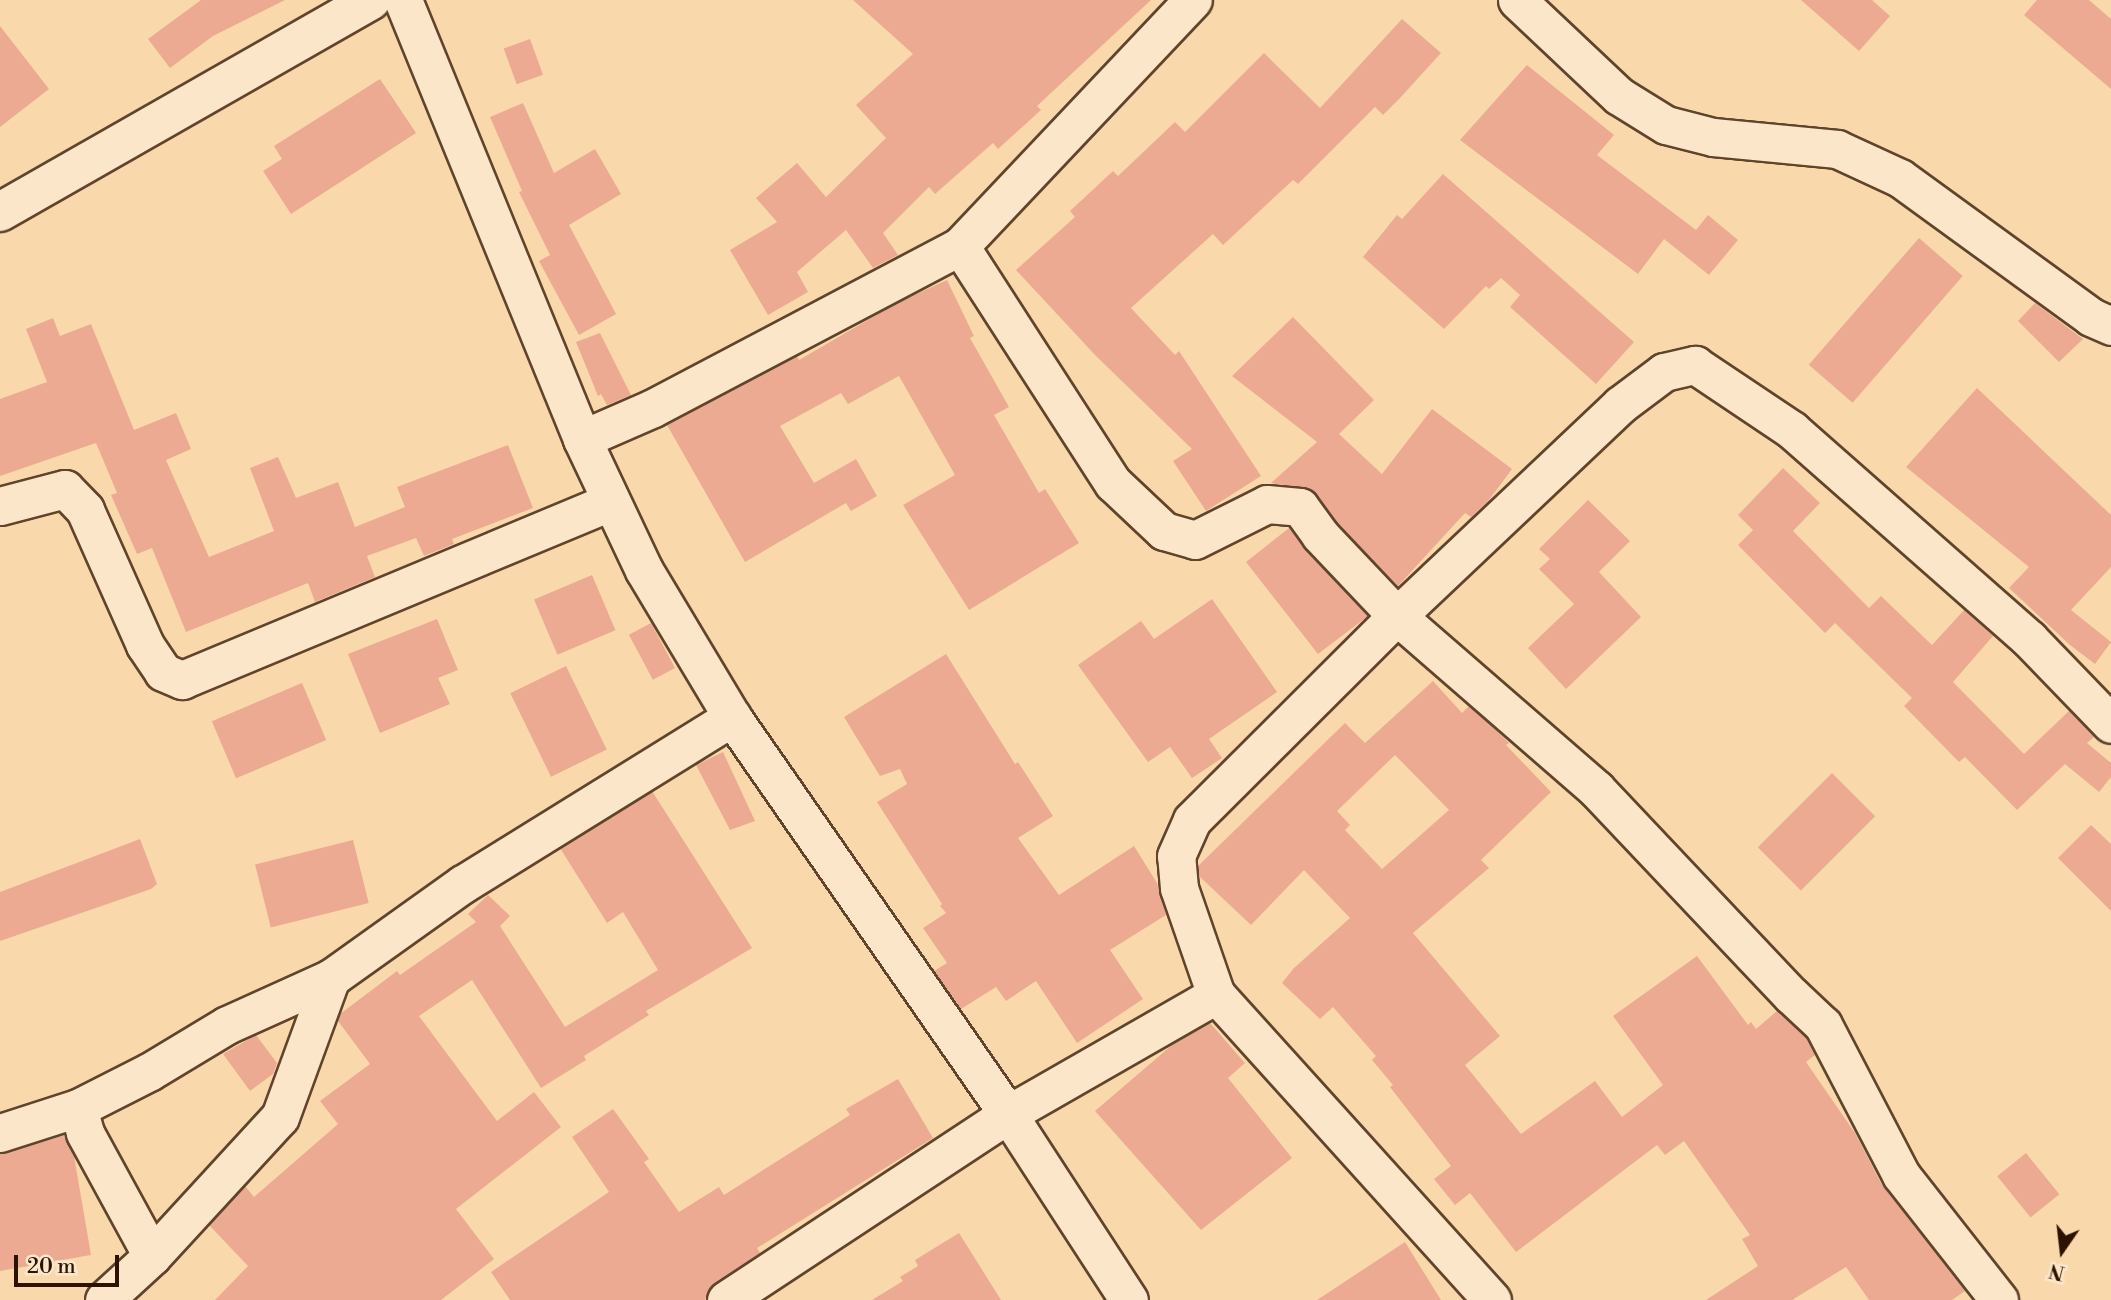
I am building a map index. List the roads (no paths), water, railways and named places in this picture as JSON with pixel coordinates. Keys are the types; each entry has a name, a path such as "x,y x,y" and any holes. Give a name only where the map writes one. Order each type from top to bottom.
{"street":[{"path":"403,0 582,439 609,502 644,570 732,717 1008,1114 1129,1300"},
{"path":"582,439 653,408 960,246 1193,0"},
{"path":"1517,0 1619,96 1666,125 1713,137 1837,149 1900,178 2091,317 2111,326"},
{"path":"0,212 360,3"},
{"path":"960,246 1113,483 1164,531 1195,540 1267,505 1300,507 1320,535 1396,617 1596,789 1791,995 1823,1025 1901,1175 1999,1300"},
{"path":"1492,1300 1216,995 1179,888 1176,856 1192,820 1396,617 1620,405 1664,372 1695,365 1792,430 2029,639 2111,724"},
{"path":"0,506 65,489 85,510 145,645 163,672 182,680 609,502"},
{"path":"0,1133 78,1108 149,1072 227,1025 331,978 463,884 732,717"},
{"path":"104,1300 152,1256 280,1117 331,978"},
{"path":"726,1300 1008,1114 1216,995"},
{"path":"78,1108 85,1133 152,1256"}]}
